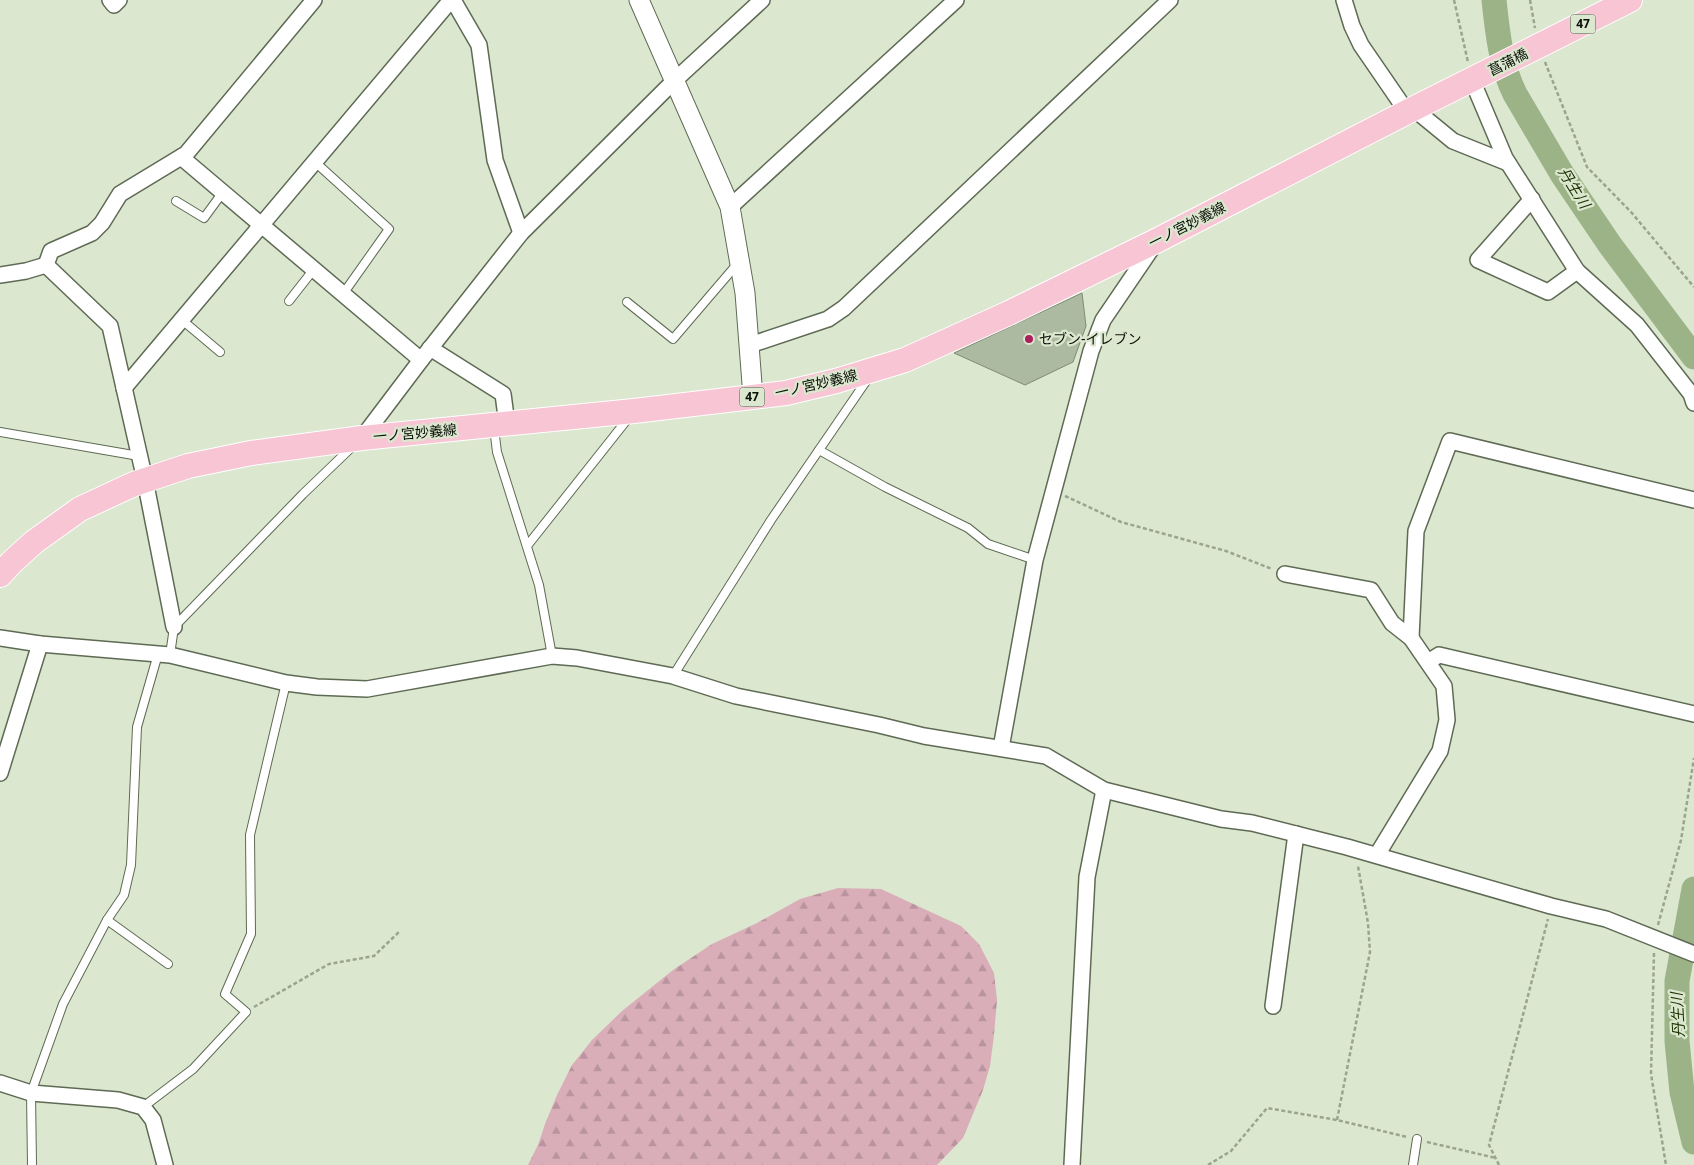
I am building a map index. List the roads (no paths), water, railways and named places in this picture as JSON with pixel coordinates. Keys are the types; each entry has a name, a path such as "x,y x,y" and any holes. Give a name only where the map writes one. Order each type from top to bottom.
{"main road":[{"name":"菖蒲橋","path":"1477,78 1630,0"},
{"name":"一ノ宮妙義線","path":"0,575 17,557 54,527 89,505 145,480 188,466 224,458 362,438 634,411 786,393 905,360 1156,241 1410,110 1477,78"}],"street":[{"path":"110,0 114,5 120,0"},
{"path":"46,265 51,251 92,233 102,223 120,194 186,154 314,0"},
{"path":"124,388 452,0 479,45 495,160 521,233"},
{"path":"638,0 730,207 745,293 753,396"},
{"path":"362,438 521,233 674,81 762,0"},
{"path":"730,207 956,0"},
{"path":"750,345 828,319 844,308 1170,0"},
{"path":"1344,0 1352,26 1361,45 1410,110 1453,141 1508,163"},
{"path":"1477,78 1508,163 1577,271 1637,326 1690,394 1694,403"},
{"path":"181,157 421,360"},
{"path":"1532,199 1478,260 1548,292 1577,271"},
{"path":"1001,748 1035,560 1091,351 1103,320 1156,241"},
{"path":"0,275 26,271 46,265"},
{"path":"46,265 110,326 145,480 174,628"},
{"path":"430,348 503,394 500,425"},
{"path":"1411,638 1416,531 1450,441 1694,500"},
{"path":"1284,574 1371,590 1392,623 1411,638 1444,686 1447,720 1440,751 1377,855"},
{"path":"0,638 40,644 164,655 286,683 317,687 367,688 552,656 577,658 673,676 736,696 924,736 1046,756 1104,790 1221,819 1252,823 1356,849 1551,906 1606,919 1694,954"},
{"path":"0,773 40,644"},
{"path":"1428,662 1439,654 1694,714"},
{"path":"1072,1165 1087,877 1104,790"},
{"path":"1273,1006 1296,834"},
{"path":"0,1083 31,1093 118,1100 143,1107 153,1120 165,1165"}],"lane":[{"path":"316,162 389,229 343,294"},
{"path":"176,201 204,218 223,192"},
{"path":"627,302 673,338 739,262"},
{"path":"289,301 314,270"},
{"path":"182,320 220,352"},
{"path":"673,676 771,520 873,370"},
{"path":"527,546 634,411"},
{"path":"500,425 497,452 539,585 552,656"},
{"path":"0,432 139,456"},
{"path":"32,1165 31,1093 63,1004 107,920 124,895 131,865 136,727 174,628 303,494 362,438"},
{"path":"818,450 885,487 968,528 988,544 1035,560"},
{"path":"143,1107 193,1069 246,1012 225,994 251,934 250,835 286,683"},
{"path":"107,920 168,964"},
{"path":"1413,1165 1417,1140"}],"waterway":[{"name":"丹生川","path":"1494,0 1503,60 1515,94 1562,174 1610,245 1694,357"},
{"name":"丹生川","path":"1694,889 1677,981 1677,1041 1682,1092 1694,1142"}],"place":[{"name":"セブン-イレブン","path":"1029,339"}]}
